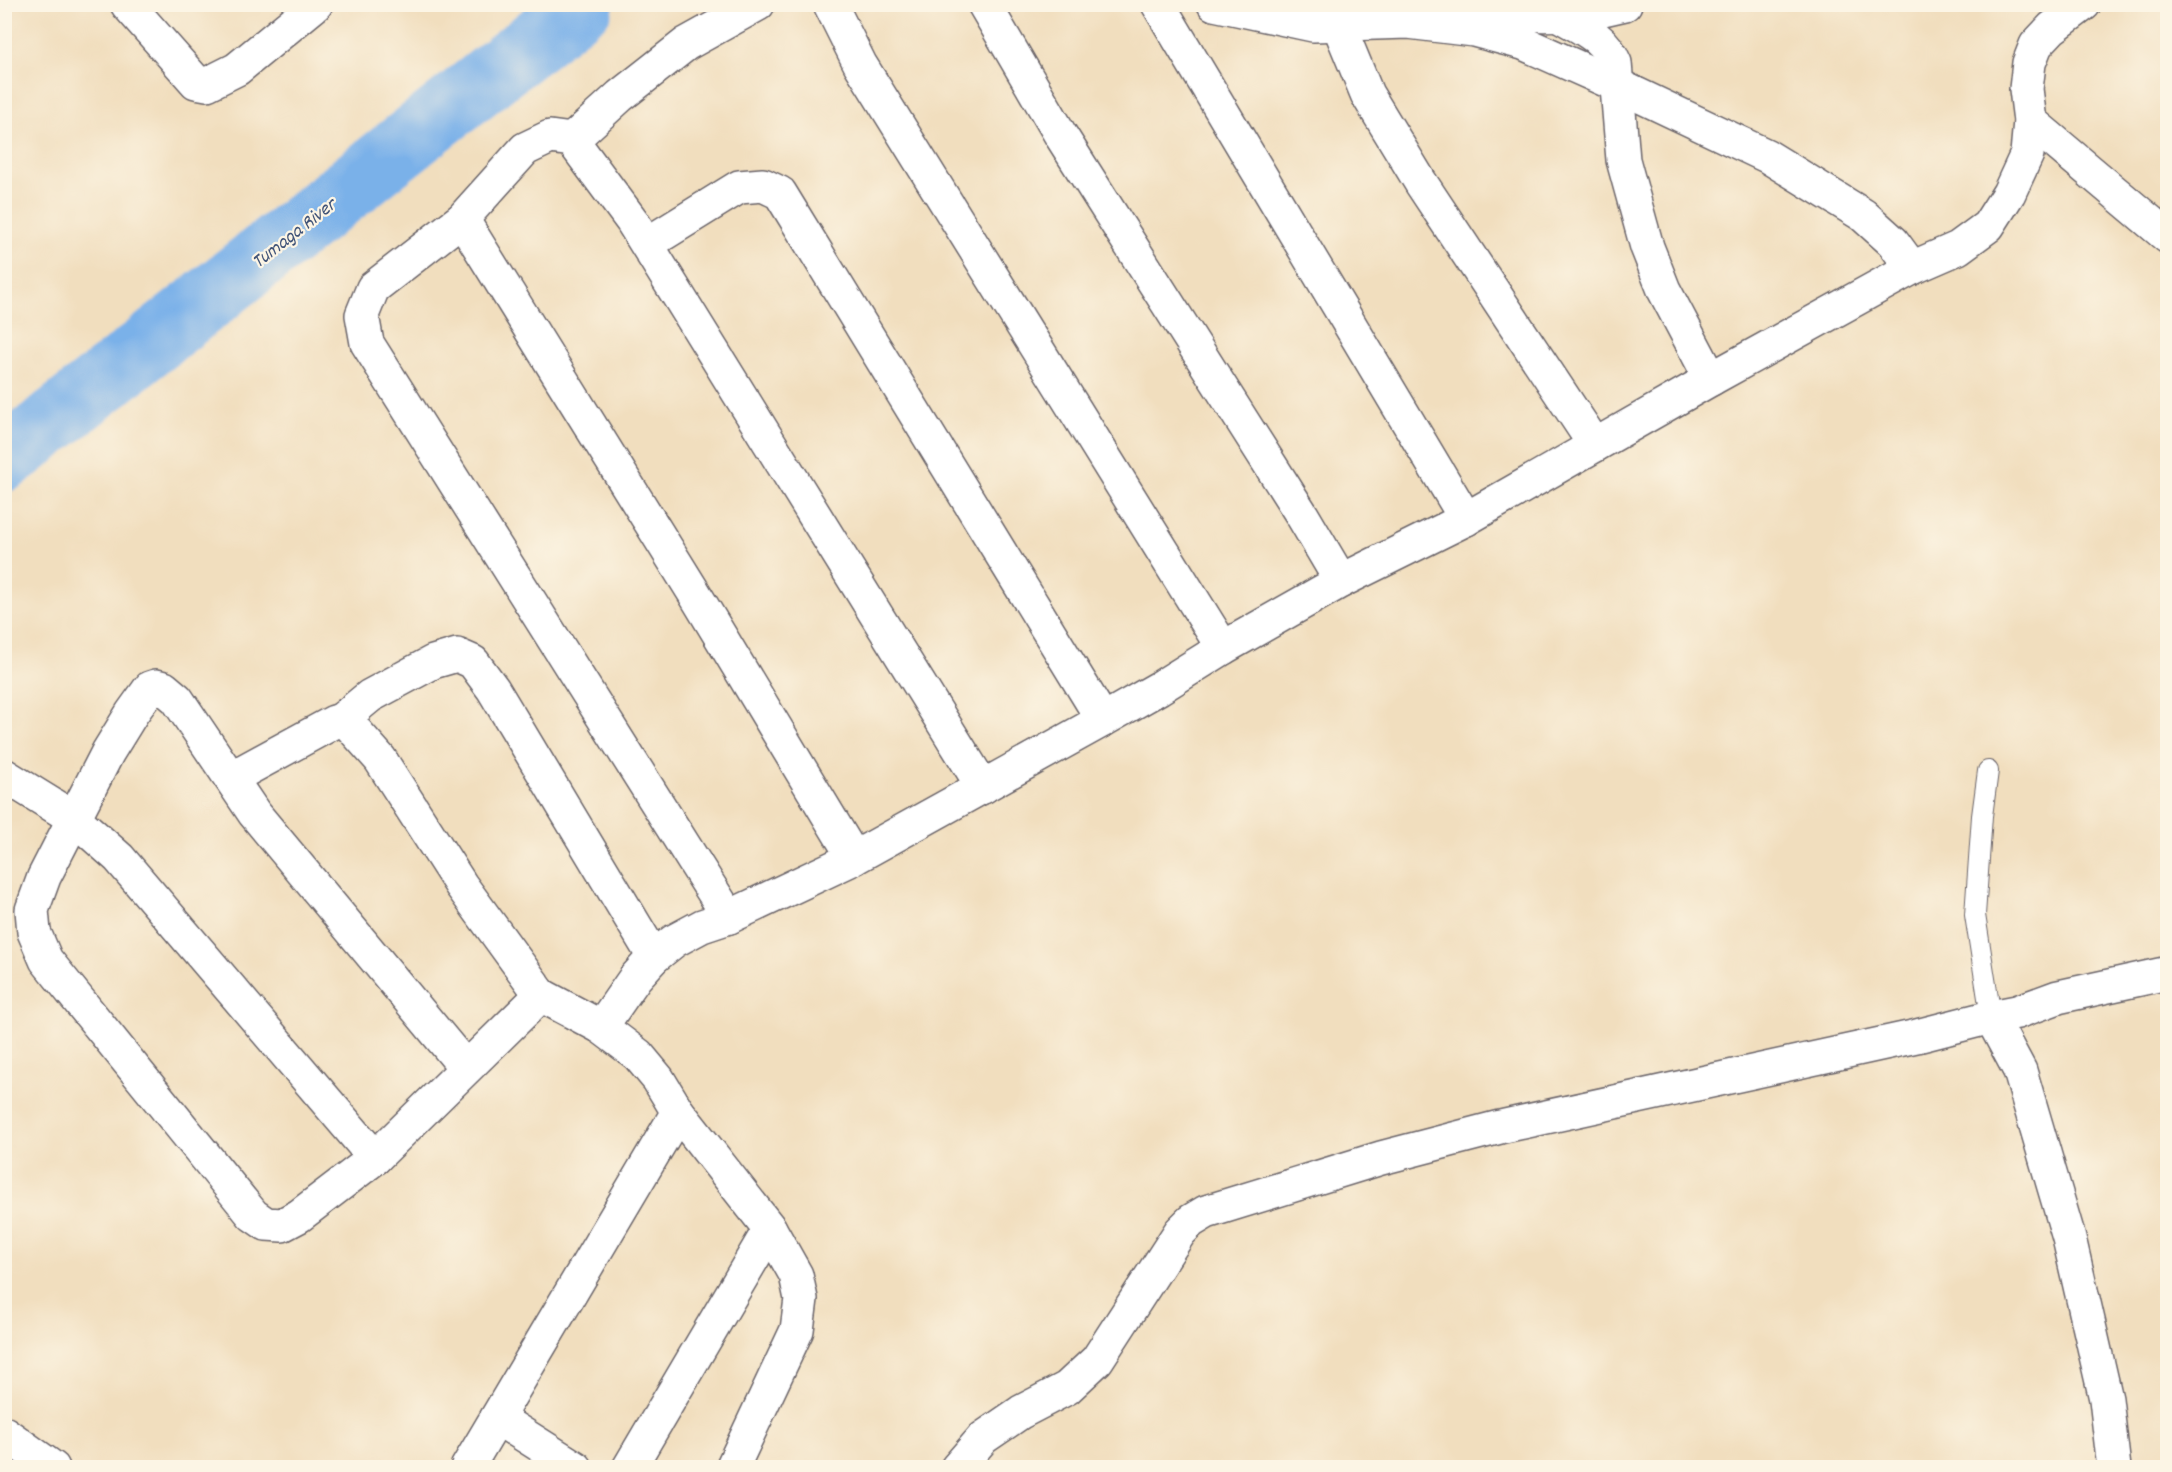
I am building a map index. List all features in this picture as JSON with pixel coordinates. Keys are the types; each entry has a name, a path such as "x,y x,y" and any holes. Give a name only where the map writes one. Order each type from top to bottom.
{"street":[{"path":"127,4 196,82 207,84 237,69 316,4"},
{"path":"572,140 620,96 686,44 758,4"},
{"path":"830,4 860,64 1223,648"},
{"path":"984,4 1060,134 1302,515 1341,581"},
{"path":"1158,4 1466,519"},
{"path":"1214,4 1313,25 1339,26 1369,22 1408,22 1474,30 1524,43 1767,156 1863,215 1893,242 1912,268"},
{"path":"1468,4 1509,13 1557,14 1591,13 1625,4"},
{"path":"601,1027 635,978 654,957 674,941 702,926 729,917 854,858 1160,688 1223,648 1341,581 1466,519 1595,444 1912,268 1958,248 1988,226 2009,193 2028,154 2030,121 2026,89 2029,63 2036,45 2052,28 2084,4"},
{"path":"1557,14 1600,39 1610,50 1615,63 1623,159 1647,247 1674,310 1711,379"},
{"path":"1339,26 1367,94 1421,183 1595,444"},
{"path":"2030,121 2168,237"},
{"path":"729,917 366,344 362,315 373,288 462,219 525,149 550,137 572,140 632,220 983,787"},
{"path":"647,244 739,187 763,185 780,193 1103,720"},
{"path":"462,219 693,591 854,858"},
{"path":"231,778 341,720 370,696 433,662 457,655 472,662 493,689 654,957"},
{"path":"466,1068 254,813 177,699 164,688 156,686 150,688 114,742 44,877 32,910 34,932 46,960 253,1215 266,1224 282,1225 299,1216 375,1158 541,995"},
{"path":"341,720 348,723 380,759 461,885 541,995 601,1027 638,1055 658,1079 678,1112 770,1229 796,1275 801,1299 797,1330 732,1467"},
{"path":"4,775 75,819 119,858 375,1158"},
{"path":"957,1467 983,1438 1021,1412 1067,1388 1097,1360 1180,1232 1191,1221 1206,1212 1381,1158 1500,1128 1917,1036 2017,1012 2058,997 2168,973"},
{"path":"1991,1017 2020,1071 2069,1238 2106,1399 2114,1467"},
{"path":"467,1467 678,1112"},
{"path":"629,1467 770,1229"},
{"path":"497,1418 576,1467"},
{"path":"4,1433 52,1467"}],"lane":[{"path":"1988,771 1982,816 1975,915 1991,1017"}],"waterway":[{"name":"Tumaga River","path":"4,460 582,4"}]}
